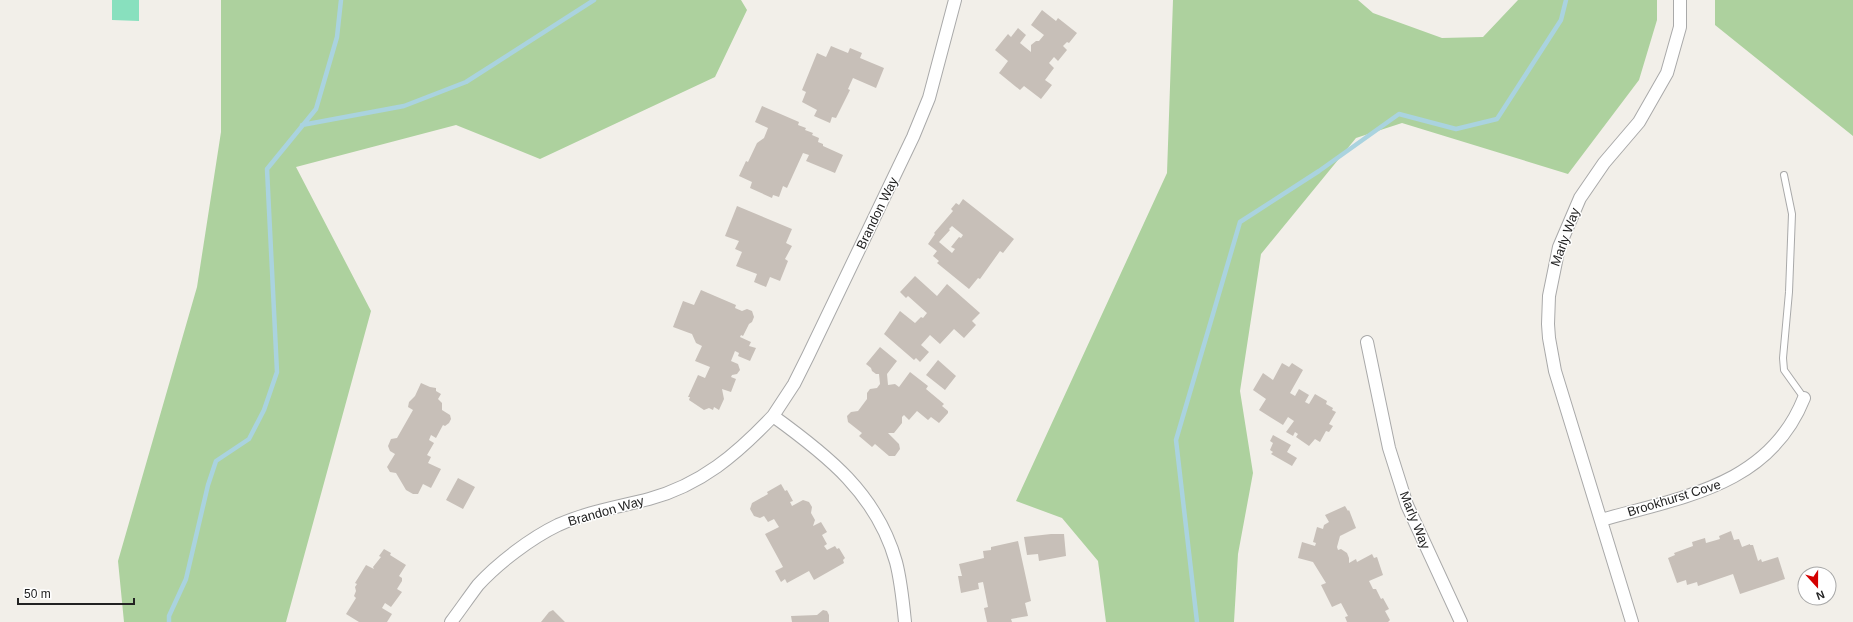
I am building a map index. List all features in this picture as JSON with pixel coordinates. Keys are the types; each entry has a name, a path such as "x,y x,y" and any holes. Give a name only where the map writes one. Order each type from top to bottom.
{"street":[{"name":"Brandon Way","path":"451,622 479,585 515,552 558,525 599,511 668,493 702,478 732,456 773,416 794,384 913,137 929,98 955,0"},
{"name":"Marly Way","path":"1632,622 1556,370 1548,324 1549,296 1559,247 1580,198 1604,163 1639,122 1667,73 1680,26 1680,0"},
{"name":"Marly Way","path":"1367,342 1389,448 1409,510 1461,622"},
{"name":"Brookhurst Cove","path":"1601,520 1703,491 1724,483 1743,472 1759,460 1786,431 1797,414 1804,398"},
{"path":"773,416 835,464 858,489 874,512 886,535 896,561 902,588 905,622"}],"lane":[{"path":"1784,175 1792,214 1789,292 1783,358 1784,370 1804,398"}],"green space":[{"path":"112,0 139,0 139,21 112,20"},
{"path":"221,0 741,0 747,10 715,77 540,159 456,125 296,167 371,311 286,622 124,622 118,561 197,287 221,132"},
{"path":"1173,0 1358,0 1373,13 1442,38 1483,37 1518,0 1657,0 1657,20 1639,80 1568,174 1402,123 1356,138 1261,254 1240,391 1253,473 1238,554 1234,622 1106,622 1098,561 1062,518 1016,501 1167,173"},
{"path":"1715,0 1853,0 1853,136 1715,25"}],"building":[{"path":"1042,10 1056,21 1058,18 1077,33 1069,43 1067,42 1063,46 1067,50 1058,61 1054,57 1049,63 1054,68 1045,80 1052,85 1041,99 1024,86 1020,90 999,73 1008,61 995,50 1008,34 1011,37 1018,28 1026,35 1020,43 1031,52 1031,45 1036,41 1039,41 1044,35 1031,25"},
{"path":"831,46 848,53 850,48 862,53 860,58 884,68 876,88 853,78 848,89 850,90 836,118 832,117 830,123 814,116 817,110 802,102 806,92 802,90 817,53 826,57"},
{"path":"762,106 799,122 798,125 806,128 805,130 813,133 812,135 819,138 818,142 823,144 823,146 843,155 835,173 806,161 809,155 803,153 787,188 783,186 779,197 773,195 772,198 750,188 752,182 739,176 746,161 748,162 757,143 764,138 768,128 755,122"},
{"path":"963,199 1014,239 1003,253 1000,251 980,279 978,278 969,289 937,263 939,261 933,256 937,251 928,244 935,234 934,233 953,211 951,209 956,203 959,205","holes":["952,226 963,235 961,238 959,237 951,247 955,249 952,253 939,242"]},
{"path":"737,206 792,229 786,243 792,246 785,259 788,261 780,281 770,277 766,287 754,282 757,274 736,266 742,252 735,249 739,241 725,236"},
{"path":"915,276 937,296 947,284 980,313 972,321 976,325 964,338 954,329 940,344 930,335 921,345 929,352 920,362 916,358 914,360 884,334 900,311 915,323 921,317 923,318 927,313 908,296 906,298 900,292"},
{"path":"701,290 736,305 735,308 742,311 747,309 752,311 754,317 743,336 741,335 740,337 751,342 749,346 756,348 750,361 738,356 739,353 735,351 731,361 738,364 740,370 737,374 732,375 731,377 736,379 731,392 722,389 724,399 719,410 714,407 713,410 709,408 704,410 689,400 690,397 688,397 698,375 705,378 710,367 695,361 702,346 696,343 692,334 673,327 683,301 694,305"},
{"path":"880,347 897,361 887,374 888,385 895,384 899,387 910,372 928,386 926,389 944,404 942,406 948,411 939,423 931,417 928,420 917,411 909,420 904,415 902,417 902,423 894,433 888,433 899,444 900,449 895,456 889,456 875,444 872,447 859,436 862,433 848,422 847,416 851,412 858,411 867,399 867,393 870,389 877,388 880,384 879,374 872,371 866,364"},
{"path":"938,360 956,376 945,390 926,375"},
{"path":"1282,363 1289,367 1292,363 1303,370 1290,393 1295,396 1299,389 1309,395 1305,402 1309,404 1315,394 1327,401 1326,404 1333,408 1332,410 1336,412 1329,424 1333,426 1329,432 1326,431 1320,442 1315,439 1309,446 1296,437 1298,434 1295,432 1293,436 1286,432 1294,421 1288,417 1283,425 1259,410 1266,399 1253,390 1263,373 1273,380"},
{"path":"421,383 436,388 436,391 441,394 438,399 442,403 442,410 450,415 451,419 445,426 443,425 436,438 431,435 429,440 434,443 427,455 431,457 428,463 441,469 431,488 423,484 418,494 413,494 406,490 396,473 390,472 387,467 395,454 390,451 388,446 391,439 397,438 413,410 408,407 409,402 415,396"},
{"path":"1273,435 1291,445 1287,452 1297,458 1292,466 1271,454 1273,452 1270,450 1273,443 1270,441"},
{"path":"458,478 475,487 463,509 446,500"},
{"path":"781,484 785,491 787,490 793,501 790,502 792,506 803,500 809,502 812,507 811,513 815,520 813,526 821,522 827,532 822,535 827,544 824,546 827,550 835,546 837,549 839,548 845,558 843,560 844,563 814,580 809,571 787,583 785,579 781,582 775,571 783,567 765,534 779,527 774,519 768,522 764,516 760,518 754,516 750,509 752,503 768,494 767,492"},
{"path":"1345,506 1348,511 1349,510 1356,528 1340,536 1337,547 1338,550 1341,549 1347,553 1349,563 1356,559 1357,562 1372,554 1374,558 1377,557 1383,575 1369,581 1373,589 1376,589 1381,599 1383,598 1389,609 1385,611 1390,620 1388,622 1347,622 1345,617 1348,616 1341,603 1332,607 1321,585 1326,583 1313,562 1298,558 1302,542 1315,546 1316,543 1313,542 1317,527 1323,529 1324,525 1329,522 1325,515"},
{"path":"1731,531 1734,540 1739,539 1742,547 1750,544 1753,545 1758,561 1761,559 1762,562 1778,557 1785,579 1740,594 1733,574 1698,586 1697,582 1687,585 1686,580 1677,583 1668,558 1675,555 1674,553 1693,546 1692,542 1705,538 1706,543 1720,539 1719,536"},
{"path":"1064,534 1066,556 1039,561 1038,554 1027,555 1024,537"},
{"path":"1018,541 1031,601 1025,603 1028,616 1011,619 1012,622 987,622 984,608 988,607 983,582 978,583 979,589 961,593 958,576 962,576 959,564 984,558 983,551 991,550 991,547"},
{"path":"384,549 391,553 390,555 406,565 399,576 402,578 402,581 397,589 402,592 391,607 385,603 382,608 392,614 387,622 359,622 346,614 356,598 354,596 356,591 355,587 357,584 355,583 366,565 374,569 373,567 381,557 379,556"},
{"path":"553,610 565,622 541,622 549,612"},
{"path":"823,610 827,611 829,615 829,622 792,622 791,616 817,615"}],"waterway":[{"path":"169,622 169,616 186,579 208,485 216,461 249,439 264,410 277,372 267,169 316,109 337,37 341,0"},
{"path":"302,125 404,106 466,82 594,0"},
{"path":"1197,622 1176,440 1240,222 1319,171 1399,114 1456,129 1497,119 1561,20 1566,0"}]}
